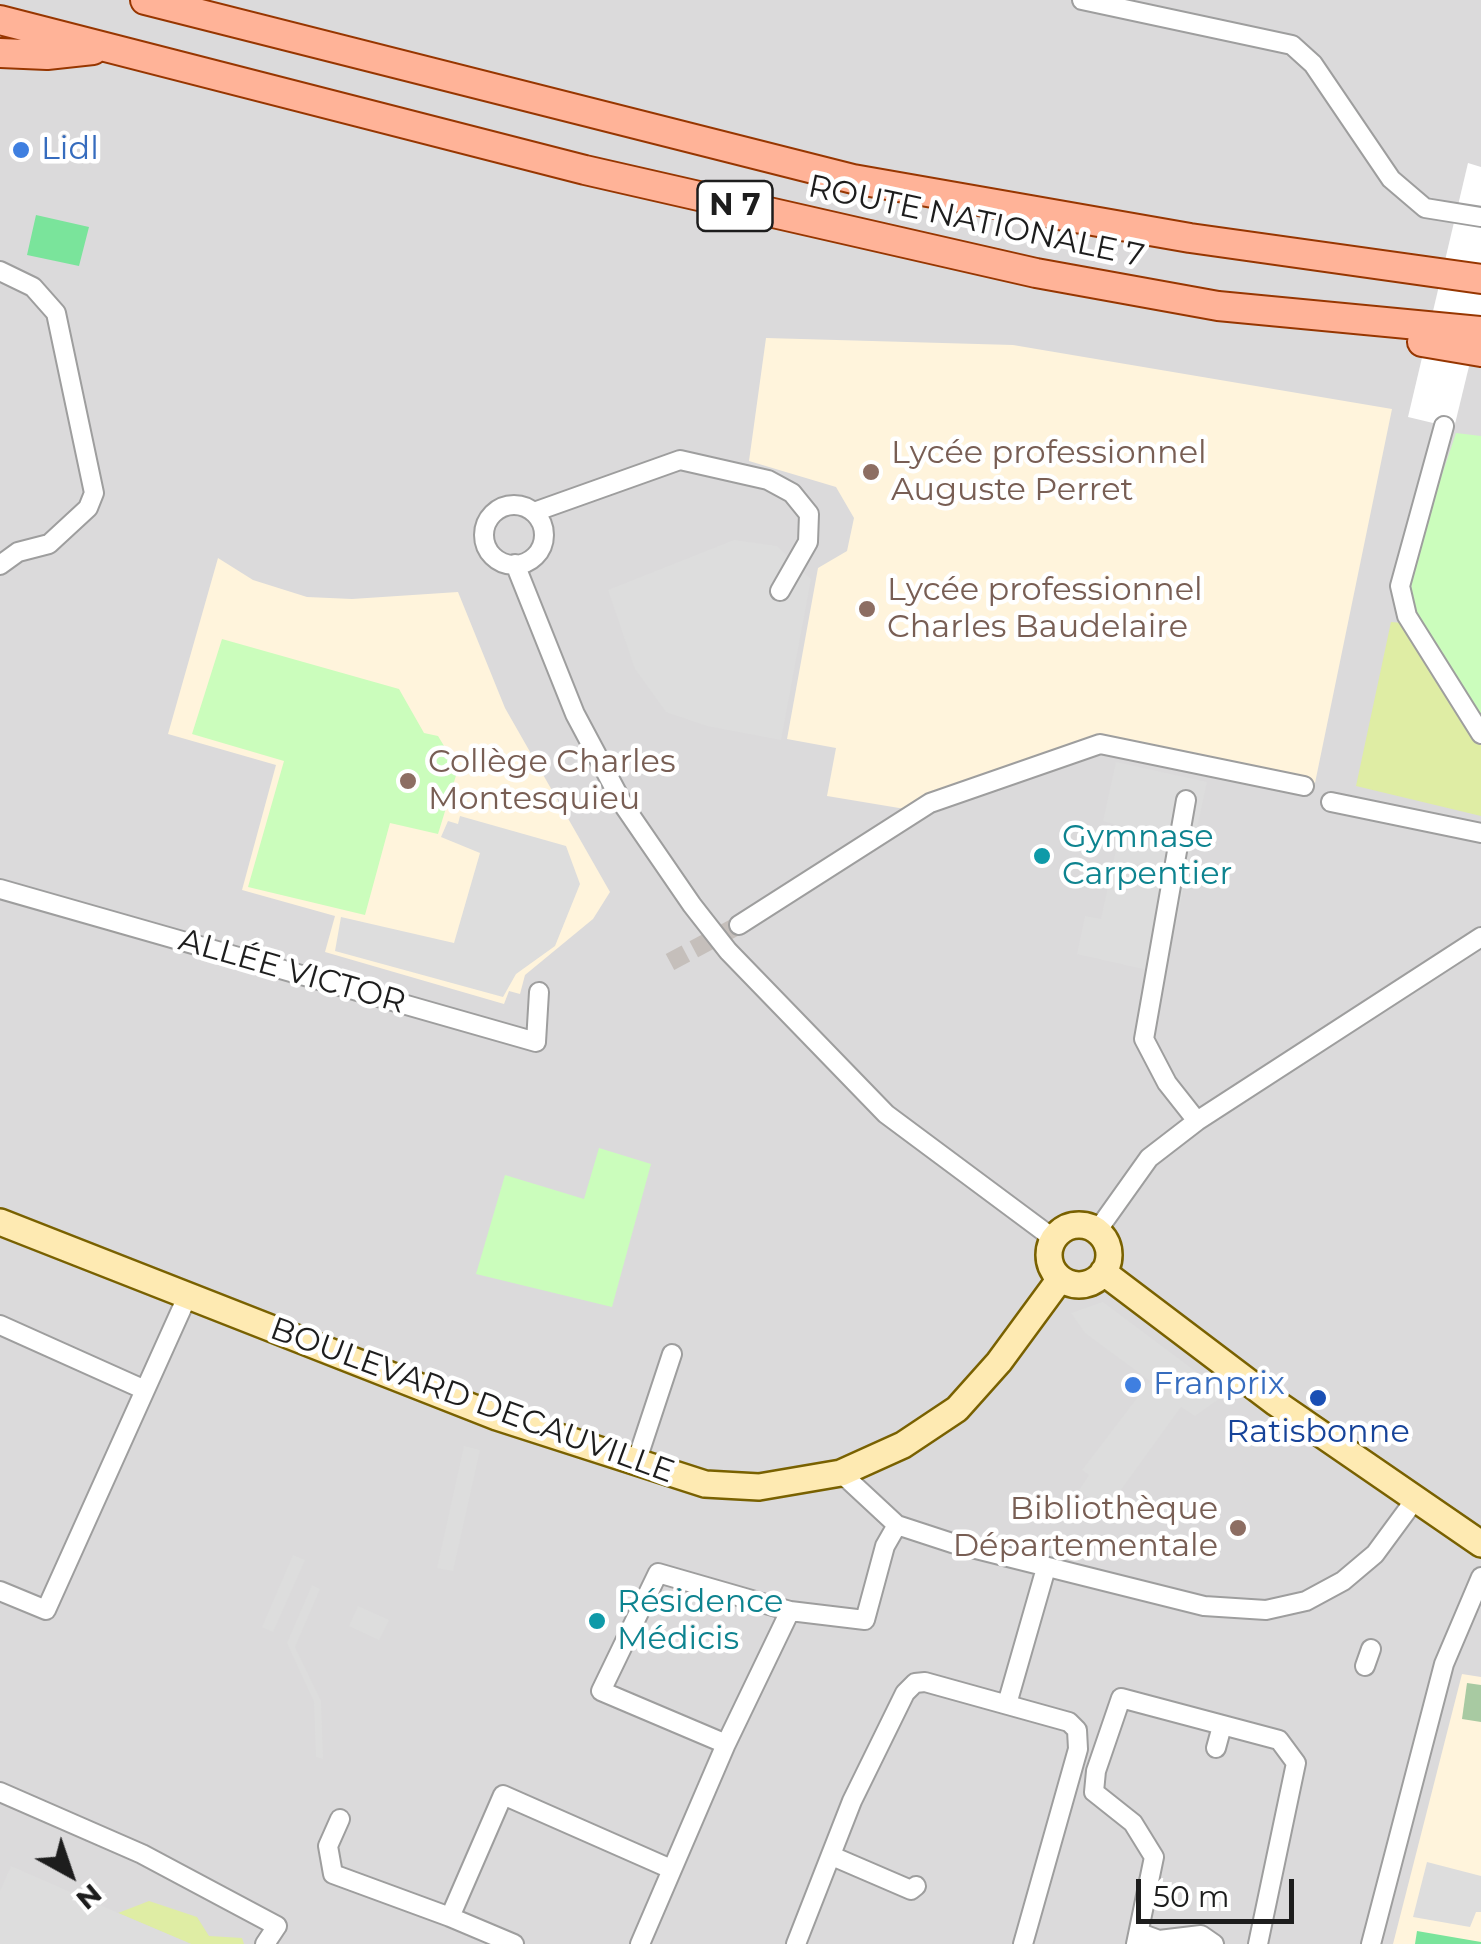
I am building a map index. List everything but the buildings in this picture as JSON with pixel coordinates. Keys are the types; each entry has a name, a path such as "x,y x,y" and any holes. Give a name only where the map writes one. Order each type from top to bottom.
{"main road":[{"name":"ROUTE NATIONALE 7","path":"145,0 853,179 1190,238 1481,279"},
{"name":"ROUTE NATIONALE 7","path":"0,20 844,232 1036,273 1218,306 1481,331"},
{"path":"0,52 47,55 103,47"},
{"path":"1218,306 1481,352"}],"street":[{"path":"1082,0 1292,45 1312,64 1391,180 1425,208 1481,217"},
{"path":"0,271 33,287 56,313 94,493 88,508 48,544 18,552 0,565"},
{"path":"1444,426 1400,586 1407,616 1481,734"},
{"path":"534,512 544,533 542,545 526,562 515,564 492,556 484,535 486,524 502,508 513,505 534,512 680,460 768,480 792,493 809,514 808,542 780,591"},
{"path":"515,564 533,618 583,729 624,806 692,905 728,950 886,1114 1054,1239"},
{"path":"739,926 930,804 1100,744 1304,786"},
{"path":"1186,800 1144,1039 1167,1083 1197,1121"},
{"path":"1331,802 1481,833"},
{"name":"ALLÉE VICTOR","path":"0,889 536,1042 539,992"},
{"path":"1096,1231 1150,1158 1197,1121 1481,938"},
{"name":"BOULEVARD DECAUVILLE","path":"0,1222 497,1418 705,1484 741,1486 798,1483 842,1473 903,1445 957,1409 1060,1278"},
{"path":"1077,1225 1096,1231 1108,1252 1103,1272 1080,1285 1060,1278 1049,1259 1054,1239 1077,1225"},
{"path":"1103,1272 1414,1501 1481,1544"},
{"path":"0,1591 46,1610 187,1296"},
{"path":"0,1325 145,1390"},
{"path":"636,1463 672,1354"},
{"path":"842,1473 898,1525 1046,1568 1204,1606 1266,1610 1306,1601 1342,1581 1375,1554 1414,1501"},
{"path":"726,1744 601,1691 658,1573 790,1611 865,1620 885,1546 898,1525"},
{"path":"1007,1704 1046,1568"},
{"path":"1371,1944 1444,1664 1481,1577"},
{"path":"640,1944 726,1744 790,1611"},
{"path":"796,1944 852,1801 904,1692 915,1683 1070,1722 1079,1736 1023,1944"},
{"path":"1214,1944 1201,1935 1160,1942 1138,1938 1154,1858 1133,1823 1094,1792 1096,1771 1121,1698 1279,1740 1296,1763 1258,1944"},
{"path":"1216,1748 1222,1726"},
{"path":"1404,1727 1424,1732"},
{"path":"0,1792 142,1854 277,1926 265,1944"},
{"path":"450,1917 503,1795 672,1869"},
{"path":"1268,1795 1287,1800"},
{"path":"340,1820 328,1846 333,1874 514,1944"},
{"path":"832,1856 910,1890 916,1886"}],"shaded area":[{"path":"0,0 1481,0 1481,1944 0,1944"},
{"path":"766,338 1013,345 1392,409 1315,783 1090,739 905,809 827,796 836,748 787,739 818,568 847,551 854,518 836,487 749,461"},
{"path":"734,540 777,546 811,579 781,740 707,726 666,712 635,669 608,590"},
{"name":"Collège Charles Montesquieu","path":"218,558 253,580 307,597 352,599 458,592 505,708 610,892 593,919 525,975 520,994 509,991 504,1004 325,952 335,916 242,890 276,765 168,734"},
{"path":"1116,762 1207,782 1165,974 1077,954 1085,916 1101,919 1121,826 1103,821"},
{"path":"460,816 566,846 580,884 555,946 516,974 503,997 335,951 341,917 454,943 480,853 441,837 448,821 458,824"},
{"path":"1103,1302 1226,1394 1195,1416 1181,1407 1105,1512 1079,1490 1089,1475 1082,1470 1150,1381 1085,1333 1071,1313"},
{"path":"464,1446 480,1450 453,1571 437,1568"},
{"path":"293,1555 305,1560 273,1632 262,1627"},
{"path":"312,1585 320,1589 295,1647 321,1701 323,1759 316,1757 314,1702 287,1643"},
{"path":"358,1606 389,1620 379,1640 349,1626"},
{"path":"1462,1674 1481,1677 1481,1944 1393,1944"},
{"path":"1427,1862 1481,1876 1481,1912 1476,1912 1470,1927 1413,1917"},
{"path":"11,1866 191,1944 0,1944 0,1891"}],"green space":[{"path":"36,215 89,227 79,266 27,255"},
{"path":"1456,433 1481,436 1481,716 1423,630 1411,599 1412,564"},
{"path":"1391,622 1403,623 1481,744 1481,816 1356,786"},
{"path":"222,639 399,689 424,733 438,736 458,769 438,834 390,823 365,915 248,887 284,761 192,734"},
{"path":"599,1148 651,1164 612,1307 476,1274 505,1175 584,1199"},
{"path":"1467,1683 1481,1685 1481,1722 1462,1719"},
{"path":"149,1901 197,1917 209,1936 242,1938 244,1944 191,1944 118,1913"},
{"path":"1417,1931 1481,1942 1481,1944 1415,1944"}],"pier":[{"path":"1468,163 1481,167 1481,317 1454,428 1408,417"}],"tunnel":[{"path":"670,962 739,925"}],"place":[{"name":"Lidl","path":"21,150"},
{"name":"Lycée professionnel Auguste Perret","path":"871,472"},
{"name":"Lycée professionnel Charles Baudelaire","path":"867,609"},
{"name":"Collège Charles Montesquieu","path":"408,781"},
{"name":"Gymnase Carpentier","path":"1042,856"},
{"name":"Franprix","path":"1133,1385"},
{"name":"Ratisbonne","path":"1318,1398"},
{"name":"Bibliothèque Départementale","path":"1238,1528"},
{"name":"Résidence Médicis","path":"597,1621"}]}
